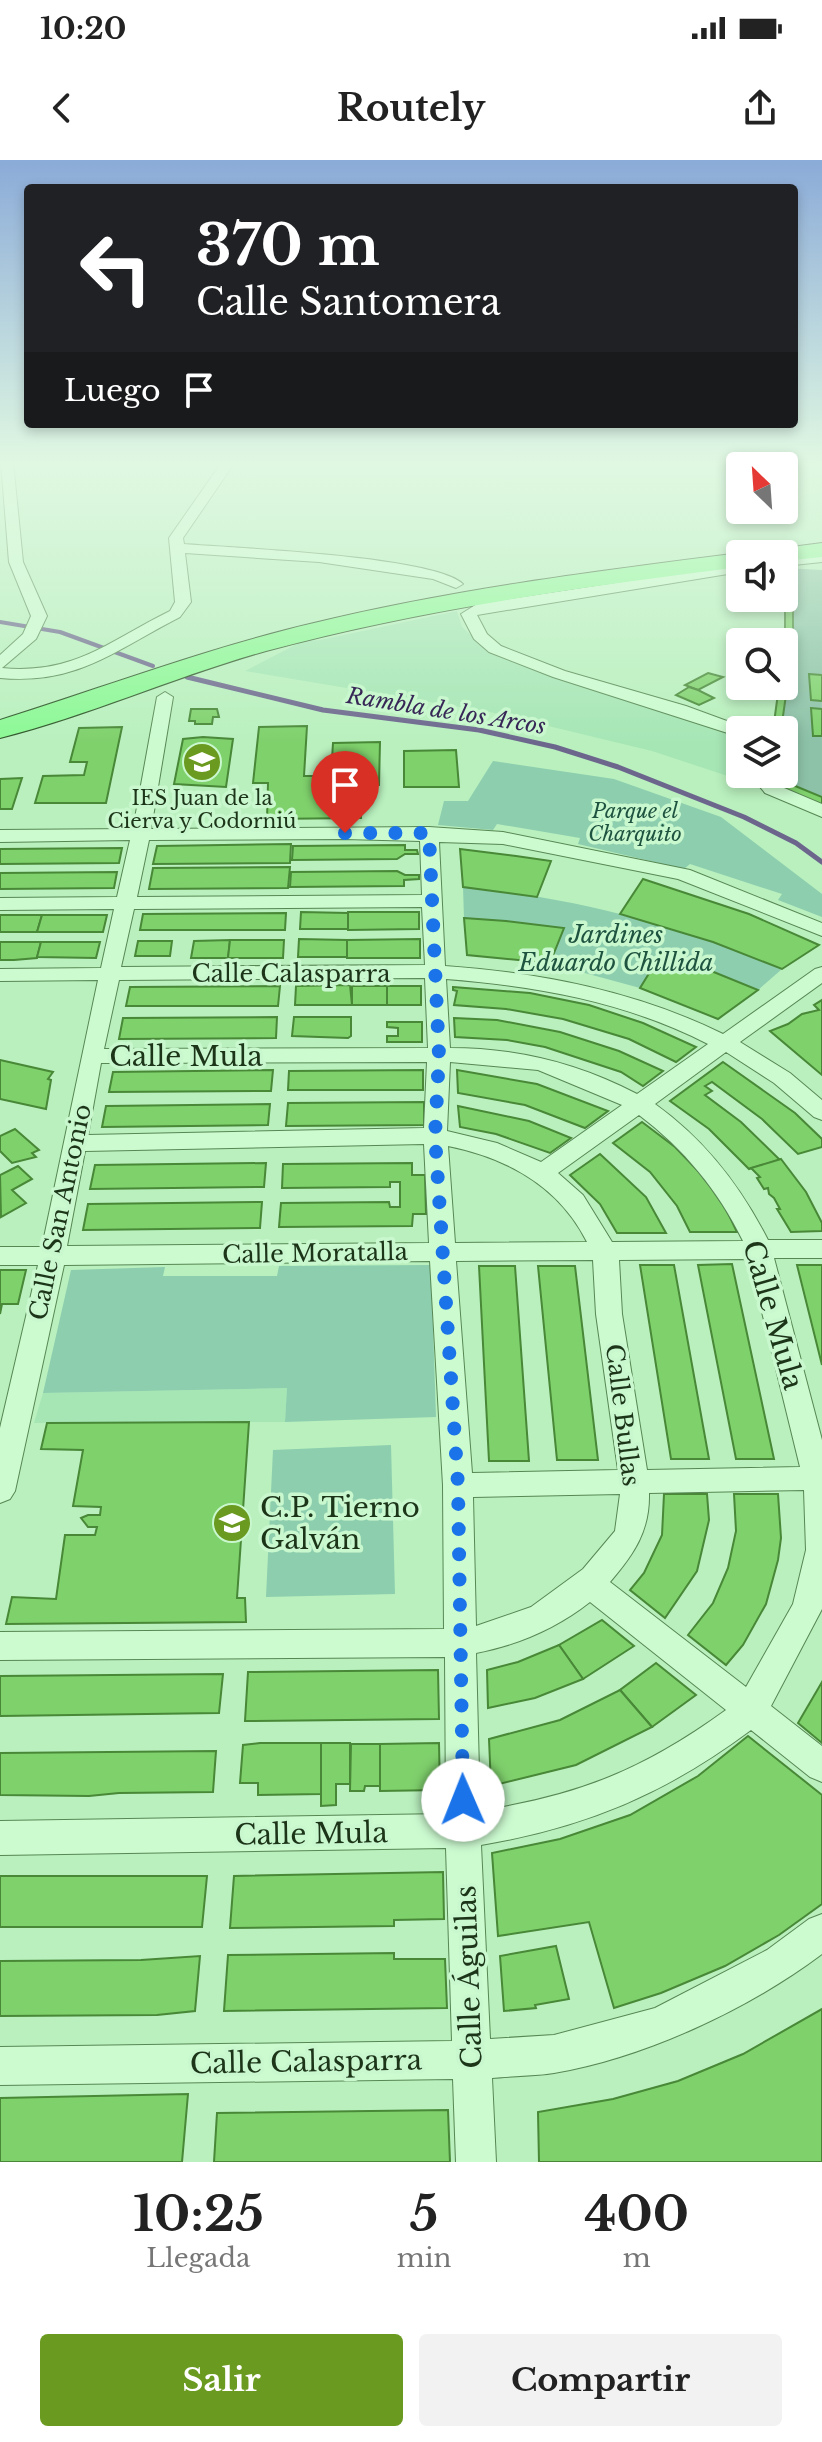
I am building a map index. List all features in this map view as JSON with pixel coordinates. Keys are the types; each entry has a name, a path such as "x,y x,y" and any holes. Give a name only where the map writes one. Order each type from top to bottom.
{"main road":[{"path":"0,729 255,646 363,619 465,599 726,562"},
{"path":"0,741 45,715"}],"street":[{"path":"0,664 30,636 39,616 15,555"},
{"path":"0,673 34,677 67,671 175,614 183,602 179,555"},
{"path":"283,555 437,575 456,584"},
{"path":"798,561 822,558"},
{"path":"726,570 553,595 477,609 469,614 480,636 495,649 559,674 726,727"},
{"name":"Calle San Antonio","path":"0,1488 53,1255 91,1056 141,835 165,697"},
{"path":"770,788 822,811"},
{"path":"0,836 429,833 503,838 683,874 822,930"},
{"name":"Calle Águilas","path":"429,833 439,1055 435,1136 458,1485 463,1831 476,2162"},
{"path":"0,904 431,901"},
{"name":"Calle Calasparra","path":"0,975 437,972 572,988 679,1022 723,1042 746,1055 822,1112"},
{"path":"542,1173 822,973"},
{"name":"Calle Mula","path":"0,1838 463,1831 541,1818 636,1785 694,1753 750,1712 808,1606 821,1550 820,1478 768,1292 760,1250 736,1202 701,1157 671,1127 641,1105 604,1086 542,1063 439,1055 91,1056"},
{"name":"Calle Bullas","path":"0,1646 459,1643 495,1637 548,1617 590,1584 630,1533 634,1480 604,1251 587,1219 564,1192 542,1173 521,1159 483,1144 435,1136 75,1143"},
{"name":"Calle Moratalla","path":"0,1256 822,1249"},
{"path":"458,1485 820,1478"},
{"path":"590,1584 822,1766"},
{"name":"Calle Calasparra","path":"0,2066 471,2060 554,2054 661,2025 780,1963 822,1932"}],"green space":[{"path":"798,569 822,570 822,805 796,788 798,716 776,716 780,700 798,700 798,628 784,628 784,612 798,612"},
{"path":"457,611 462,627 482,645 726,731 726,775 652,751 490,712 245,671 303,641"},
{"name":"Parque el Charquito","path":"493,761 614,779 721,817 822,894 822,917 778,900 782,894 690,864 684,869 578,844 580,838 497,824 493,830 438,825 444,801 468,801"},
{"name":"Jardines Eduardo Chillida","path":"463,887 545,898 626,915 705,939 782,969 758,990 661,954 640,988 548,963 564,928 464,918"},
{"path":"431,1265 436,1417 285,1422 287,1388 43,1393 71,1270 165,1267 163,1276 277,1276 279,1266"},
{"path":"287,1388 285,1422 34,1423 43,1393"},
{"path":"391,1445 395,1594 266,1597 273,1450"}],"building":[{"path":"785,612 793,612 793,628 785,628"},
{"path":"708,673 723,677 698,690 685,685"},
{"path":"809,674 822,675 822,701 811,700"},
{"path":"689,687 714,698 699,705 676,695"},
{"path":"777,700 785,700 783,716 775,716"},
{"path":"811,708 822,709 822,736 813,736"},
{"path":"191,709 217,709 219,717 213,717 212,724 195,724 195,721 189,721"},
{"path":"307,726 304,776 331,776 333,743 380,742 379,785 362,785 361,818 267,819 268,783 253,783 259,727"},
{"path":"122,727 106,803 35,803 43,776 84,775 87,762 70,762 79,728"},
{"path":"183,739 233,739 226,787 174,784"},
{"path":"456,750 459,787 404,787 404,751"},
{"path":"22,778 12,809 0,809 0,779"},
{"path":"798,787 822,797 822,805 778,788"},
{"path":"291,844 290,863 153,864 157,846"},
{"path":"405,845 405,850 417,850 418,854 405,854 397,859 292,860 293,846"},
{"path":"122,848 119,863 0,864 0,849"},
{"path":"460,849 551,861 537,897 463,887"},
{"path":"290,867 288,888 149,889 153,868"},
{"path":"397,871 405,875 419,875 419,879 404,880 404,886 290,887 291,872"},
{"path":"117,872 114,888 0,889 0,873"},
{"path":"643,879 749,914 819,945 782,969 713,942 620,914"},
{"path":"301,912 348,913 348,929 300,929"},
{"path":"348,912 419,912 419,929 348,930"},
{"path":"286,913 285,930 140,930 143,914"},
{"path":"0,915 42,915 37,932 0,932"},
{"path":"42,915 107,915 103,932 37,932"},
{"path":"464,918 564,928 550,963 467,955"},
{"path":"299,939 347,940 347,957 298,957"},
{"path":"420,939 420,958 347,958 347,940"},
{"path":"230,940 228,958 191,958 194,941"},
{"path":"230,940 284,940 283,958 228,958"},
{"path":"138,941 172,941 170,956 135,956"},
{"path":"0,942 41,942 37,958 0,960"},
{"path":"41,942 100,942 96,958 37,957"},
{"path":"661,954 758,990 718,1019 640,988"},
{"path":"350,985 352,1005 295,1005 296,986"},
{"path":"280,986 278,1006 126,1006 130,987"},
{"path":"352,986 387,986 387,1005 352,1005"},
{"path":"387,986 421,986 421,1005 387,1005"},
{"path":"453,987 530,993 589,1005 643,1023 696,1047 676,1062 629,1039 563,1019 506,1009 454,1005 457,991"},
{"path":"822,1000 822,1075 770,1031 802,1014 819,1010 814,1005"},
{"path":"277,1017 276,1038 119,1039 123,1018"},
{"path":"294,1017 351,1017 351,1036 348,1038 292,1036"},
{"path":"454,1018 497,1020 560,1032 619,1051 663,1071 643,1086 621,1072 545,1047 507,1040 455,1037"},
{"path":"387,1022 422,1022 422,1042 387,1042 387,1036 398,1036 398,1028 387,1027"},
{"path":"0,1060 53,1072 48,1079 51,1080 46,1109 0,1099"},
{"path":"723,1062 795,1113 822,1139 822,1147 798,1154 762,1119 712,1082 705,1086 712,1091 705,1095 741,1122 780,1160 749,1169 709,1129 670,1101"},
{"path":"273,1070 271,1091 109,1092 113,1072"},
{"path":"423,1070 423,1090 288,1090 289,1071"},
{"path":"457,1070 537,1084 608,1111 585,1128 525,1105 458,1093"},
{"path":"424,1102 424,1125 286,1126 288,1103"},
{"path":"270,1104 268,1125 102,1127 106,1106"},
{"path":"458,1106 529,1121 571,1138 550,1153 496,1134 460,1127"},
{"path":"642,1122 675,1147 703,1176 726,1209 737,1232 690,1232 677,1206 650,1172 613,1143"},
{"path":"15,1129 39,1150 32,1153 36,1157 12,1163 0,1151 0,1136"},
{"path":"600,1154 646,1197 666,1233 617,1233 600,1204 570,1175"},
{"path":"781,1159 806,1192 822,1223 822,1231 791,1232 768,1188 764,1189 757,1178 760,1177 751,1168"},
{"path":"266,1163 264,1187 90,1189 95,1165"},
{"path":"412,1163 412,1175 425,1175 426,1214 413,1214 412,1226 279,1227 281,1203 389,1202 390,1207 400,1207 400,1182 390,1182 390,1187 282,1188 283,1164"},
{"path":"18,1166 32,1179 12,1190 26,1203 1,1217 0,1175"},
{"path":"262,1202 260,1228 83,1230 88,1204"},
{"path":"732,1264 774,1459 736,1459 698,1265"},
{"path":"640,1265 674,1265 709,1459 671,1459"},
{"path":"797,1265 822,1265 822,1365"},
{"path":"479,1266 515,1266 529,1461 489,1461"},
{"path":"538,1266 575,1266 598,1460 557,1460"},
{"path":"0,1270 26,1270 18,1304 2,1304 0,1314"},
{"path":"249,1422 237,1598 245,1598 246,1622 6,1624 12,1597 56,1599 65,1535 95,1535 97,1527 88,1527 81,1518 100,1515 101,1507 73,1506 83,1450 41,1449 47,1423"},
{"path":"664,1494 707,1494 709,1520 697,1571 665,1618 630,1590 644,1573 662,1535"},
{"path":"734,1494 778,1494 781,1538 766,1604 743,1645 726,1665 688,1635 713,1603 728,1568 736,1531"},
{"path":"602,1620 634,1646 583,1679 559,1645"},
{"path":"559,1645 583,1679 535,1698 488,1708 487,1670 518,1662"},
{"path":"656,1663 696,1695 652,1727 620,1690"},
{"path":"438,1670 439,1719 245,1721 248,1672"},
{"path":"223,1674 219,1713 0,1716 0,1676"},
{"path":"822,1682 822,1743 798,1723"},
{"path":"620,1690 652,1727 576,1765 491,1786 489,1739 560,1720"},
{"path":"748,1736 822,1795 822,1904 779,1935 725,1966 661,1993 614,2008 589,1922 498,1936 492,1853 560,1839 630,1815 698,1776"},
{"path":"321,1743 321,1794 258,1795 258,1783 240,1783 243,1745"},
{"path":"321,1743 350,1743 350,1784 336,1784 336,1805 321,1806"},
{"path":"439,1743 440,1790 380,1791 380,1744"},
{"path":"351,1744 380,1744 380,1786 365,1786 364,1791 350,1791"},
{"path":"216,1751 213,1792 0,1795 0,1753"},
{"path":"443,1872 444,1919 394,1920 394,1926 230,1928 234,1876"},
{"path":"0,1876 207,1876 202,1927 0,1927"},
{"path":"556,1946 569,1999 535,2005 536,2008 504,2011 500,1956"},
{"path":"394,1953 394,1959 445,1959 447,2008 224,2011 228,1955"},
{"path":"200,1956 195,2011 157,2015 0,2016 0,1961 141,1960"},
{"path":"822,2009 822,2162 539,2162 538,2112 613,2099 678,2081 743,2054"},
{"path":"188,2094 182,2162 0,2162 0,2098"},
{"path":"448,2110 450,2162 214,2162 217,2113"}],"waterway":[{"name":"Rambla de los Arcos","path":"0,622 60,632 153,666"},
{"name":"Rambla de los Arcos","path":"187,677 323,710 479,730 555,747 618,767 744,817 796,843 822,862"}],"place":[{"name":"IES Juan de la Cierva y Codorniú","path":"202,762"},
{"name":"C.P. Tierno Galván","path":"232,1523"}],"route":[{"path":"345,833 429,833 439,1055 435,1136 458,1485 463,1800"}]}
